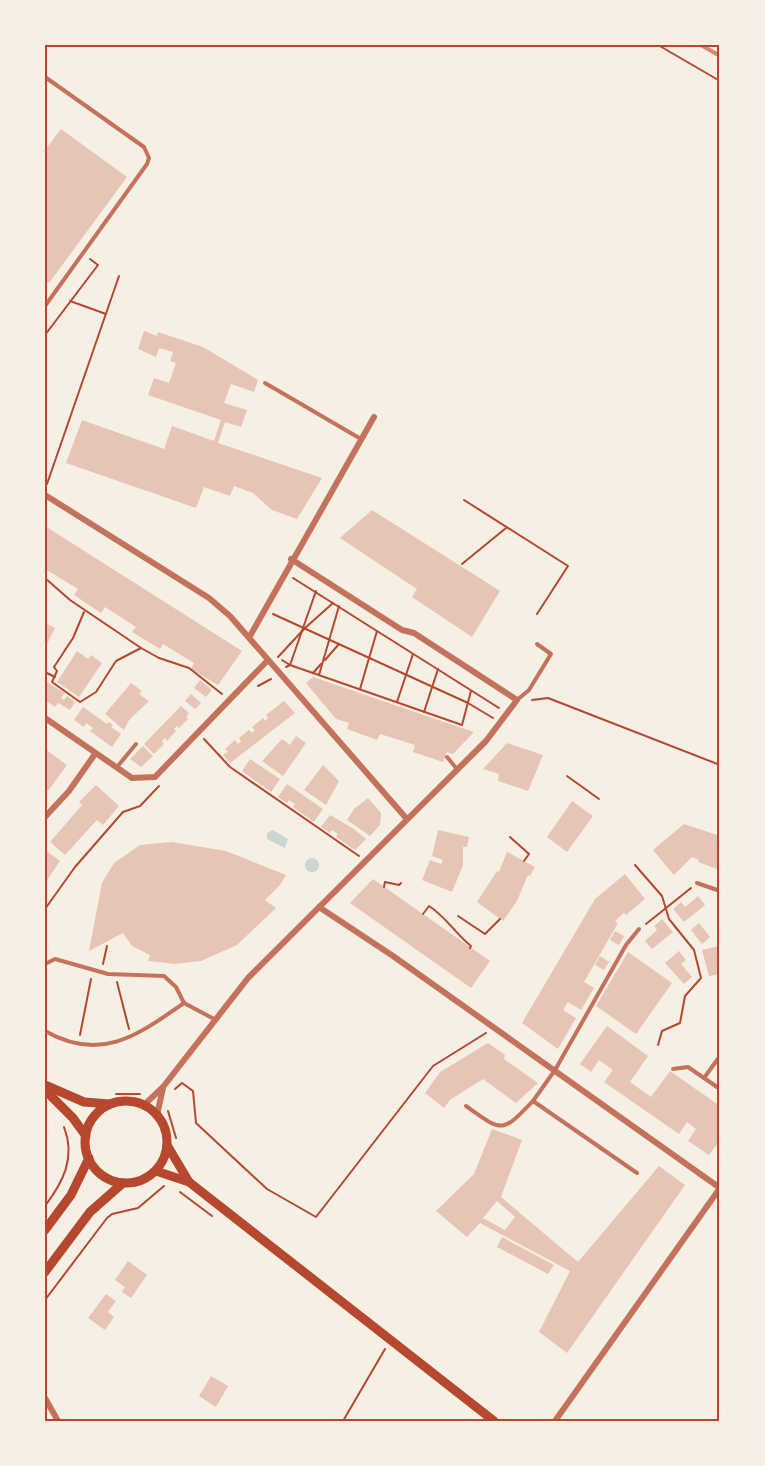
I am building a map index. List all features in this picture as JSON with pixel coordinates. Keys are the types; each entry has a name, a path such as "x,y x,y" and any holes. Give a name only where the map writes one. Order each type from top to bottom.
{"main road":[{"path":"45,1085 84,1102 111,1099 133,1101 144,1105 157,1115 189,1182"},
{"path":"45,1090 73,1118 86,1136"},
{"path":"111,1099 90,1123 86,1136 89,1158 102,1175 123,1183 141,1180 156,1170 172,1144"},
{"path":"45,1230 71,1195 89,1158"},
{"path":"156,1170 189,1182 494,1421"},
{"path":"45,1272 90,1212 123,1183"}],"street":[{"path":"250,636 291,559 374,417"},
{"path":"45,495 209,598 250,636 268,660 406,818"},
{"path":"144,1105 162,1090 248,978 406,818 458,770 511,711 517,700 291,559"},
{"path":"45,718 132,778 155,777 268,660"},
{"path":"45,817 69,791 95,754"},
{"path":"319,907 393,956 720,1188 555,1421"},
{"path":"157,1115 162,1090"},
{"path":"45,1398 58,1421"}],"lane":[{"path":"45,77 144,147 149,158 147,164 45,306"},
{"path":"265,383 361,439"},
{"path":"517,700 529,690 551,654 537,644"},
{"path":"117,768 136,744"},
{"path":"447,757 458,770"},
{"path":"697,883 720,891"},
{"path":"466,1106 494,1126 502,1127 512,1123 533,1101 555,1070 626,945 639,929"},
{"path":"45,964 55,959 115,974 164,976 176,987 184,1004 216,1021"},
{"path":"45,1032 78,1042 99,1045 131,1038 184,1004"},
{"path":"704,1078 720,1056"},
{"path":"673,1070 688,1067 720,1089"},
{"path":"533,1101 637,1173"}],"path":[{"path":"658,45 720,81"},
{"path":"45,335 98,265 83,254"},
{"path":"46,487 119,276"},
{"path":"70,301 106,314"},
{"path":"464,500 568,566 537,614"},
{"path":"462,564 507,527"},
{"path":"285,572 499,708 511,711"},
{"path":"45,578 85,611 141,648 159,658 189,668 230,700"},
{"path":"283,669 290,665 305,628 316,591"},
{"path":"333,603 305,628 278,658 290,665 462,725 471,690"},
{"path":"319,675 339,606"},
{"path":"263,610 468,703 495,720"},
{"path":"85,611 73,638 54,667 57,671 52,682 80,702 96,692 116,661 141,648"},
{"path":"360,689 377,630"},
{"path":"313,673 339,644"},
{"path":"397,702 413,653"},
{"path":"424,712 438,668"},
{"path":"45,672 55,677"},
{"path":"250,692 273,677"},
{"path":"529,701 548,698 720,765"},
{"path":"196,747 204,739 230,766 365,860"},
{"path":"567,776 599,799"},
{"path":"45,909 75,867 123,812 140,806 164,780"},
{"path":"510,837 529,854 524,861"},
{"path":"635,865 662,896 669,919 694,950 700,978 685,996 680,1023 663,1031 658,1045"},
{"path":"384,887 386,882 399,885 401,883"},
{"path":"639,929 697,883"},
{"path":"423,914 429,906 434,909 459,937 471,946 470,948"},
{"path":"458,916 486,934 500,919"},
{"path":"107,946 102,964 115,974 131,1038"},
{"path":"78,1042 93,970"},
{"path":"111,1099 144,1094 154,1087 171,1093 182,1083 193,1091 196,1123 267,1189 316,1217 433,1066 494,1028"},
{"path":"162,1090 167,1097 172,1144"},
{"path":"45,1206 63,1180 68,1164 68,1139 64,1126"},
{"path":"45,1300 107,1218 112,1214 138,1208 160,1187 168,1185"},
{"path":"343,1421 391,1339"}],"shaded area":[{"path":"273,830 288,839 285,848 267,839 267,833"},
{"path":"309,858 315,858 319,865 315,872 309,872 305,868 305,862"}],"building":[{"path":"61,129 127,177 49,283 45,280 45,150"},
{"path":"144,331 157,336 158,332 203,347 258,380 254,392 231,384 224,403 247,410 241,427 225,422 218,443 322,478 297,519 272,510 253,493 234,486 230,496 204,487 196,508 66,463 82,420 164,449 172,426 214,441 221,420 148,395 154,378 169,383 176,363 170,361 173,352 159,348 156,357 138,349"},
{"path":"372,510 500,591 472,637 412,597 417,589 340,538"},
{"path":"45,526 242,651 218,685 191,669 194,663 163,644 160,649 132,632 136,627 105,607 101,613 74,595 78,589 45,569"},
{"path":"45,623 55,628 45,648"},
{"path":"77,651 88,659 91,655 102,663 79,697 57,682"},
{"path":"313,677 474,732 453,754 447,752 443,762 413,752 415,745 380,734 377,740 347,729 349,723 336,719 306,683"},
{"path":"200,680 212,690 206,697 194,688"},
{"path":"45,681 65,693 61,698 64,700 67,696 75,702 70,710 58,703 55,707 45,700 47,696"},
{"path":"131,683 142,691 139,694 149,701 129,720 124,730 105,714"},
{"path":"191,694 201,703 195,709 185,701"},
{"path":"284,701 295,713 230,763 223,755 228,752 225,749 235,740 238,744 241,741 239,738 249,730 252,733 255,730 252,727 263,718 265,721 268,718 266,715"},
{"path":"181,706 189,713 186,717 188,719 179,728 177,726 174,729 176,731 167,741 165,738 162,741 164,744 154,754 144,744"},
{"path":"83,707 107,724 109,722 113,725 111,727 121,734 112,747 90,731 93,728 86,723 84,727 74,720"},
{"path":"296,736 306,743 283,776 262,761 282,739 290,745"},
{"path":"507,743 543,755 528,791 498,781 499,774 483,769"},
{"path":"143,746 153,756 141,767 130,759"},
{"path":"45,749 67,765 48,791 45,789"},
{"path":"250,759 280,779 271,792 242,771"},
{"path":"323,765 339,781 326,805 304,790"},
{"path":"287,784 323,809 314,822 293,807 295,804 289,800 287,803 278,797"},
{"path":"96,785 119,806 103,825 97,820 65,855 50,842 82,805 79,802"},
{"path":"368,798 381,813 380,825 370,836 347,820 354,809"},
{"path":"572,801 593,816 567,852 547,837"},
{"path":"330,815 366,839 355,850 336,837 338,834 332,830 330,833 321,827"},
{"path":"684,824 720,836 720,870 698,862 699,860 692,857 674,875 653,850"},
{"path":"438,830 469,837 467,847 463,847 463,865 452,892 422,880 430,860 441,864 443,860 432,856"},
{"path":"172,842 226,851 286,875 280,885 265,900 276,908 237,945 201,961 175,964 148,961 150,955 132,946 123,933 89,951 102,883 114,863 140,845"},
{"path":"45,850 60,861 45,883"},
{"path":"507,852 535,867 530,876 528,875 517,901 503,921 477,902 497,871 499,872"},
{"path":"625,874 645,899 615,922 618,923 584,982 594,988 581,1010 568,1002 563,1010 576,1018 558,1049 522,1023 595,899"},
{"path":"373,879 490,961 471,988 350,903"},
{"path":"698,896 705,905 684,922 673,909 681,902 685,907"},
{"path":"662,919 673,932 652,949 645,941 657,930 654,926"},
{"path":"699,923 710,937 702,944 691,930"},
{"path":"615,931 624,936 619,945 610,940"},
{"path":"719,946 720,957 717,958 720,974 709,976 702,950"},
{"path":"679,951 686,960 681,964 692,977 684,984 665,963"},
{"path":"628,952 672,983 636,1034 596,1006"},
{"path":"600,956 609,962 604,970 595,965"},
{"path":"607,1026 648,1056 630,1082 651,1097 670,1071 720,1106 720,1140 709,1155 688,1141 696,1129 687,1122 679,1134 604,1082 613,1070 599,1060 591,1072 580,1064"},
{"path":"488,1043 505,1055 504,1059 538,1083 516,1103 483,1079 450,1100 444,1108 425,1093 440,1072"},
{"path":"492,1129 522,1140 501,1197 578,1262 659,1166 685,1185 567,1353 539,1332 570,1271 480,1223 467,1237 436,1211 474,1174","holes":["497,1201 515,1217 505,1230 483,1218"]},
{"path":"502,1237 554,1265 548,1274 497,1247"},
{"path":"128,1261 147,1275 131,1298 122,1292 125,1287 115,1280"},
{"path":"106,1294 116,1301 108,1312 114,1317 105,1330 88,1318"},
{"path":"211,1376 228,1386 216,1407 199,1396"}],"railway":[{"path":"701,45 720,56"}]}
